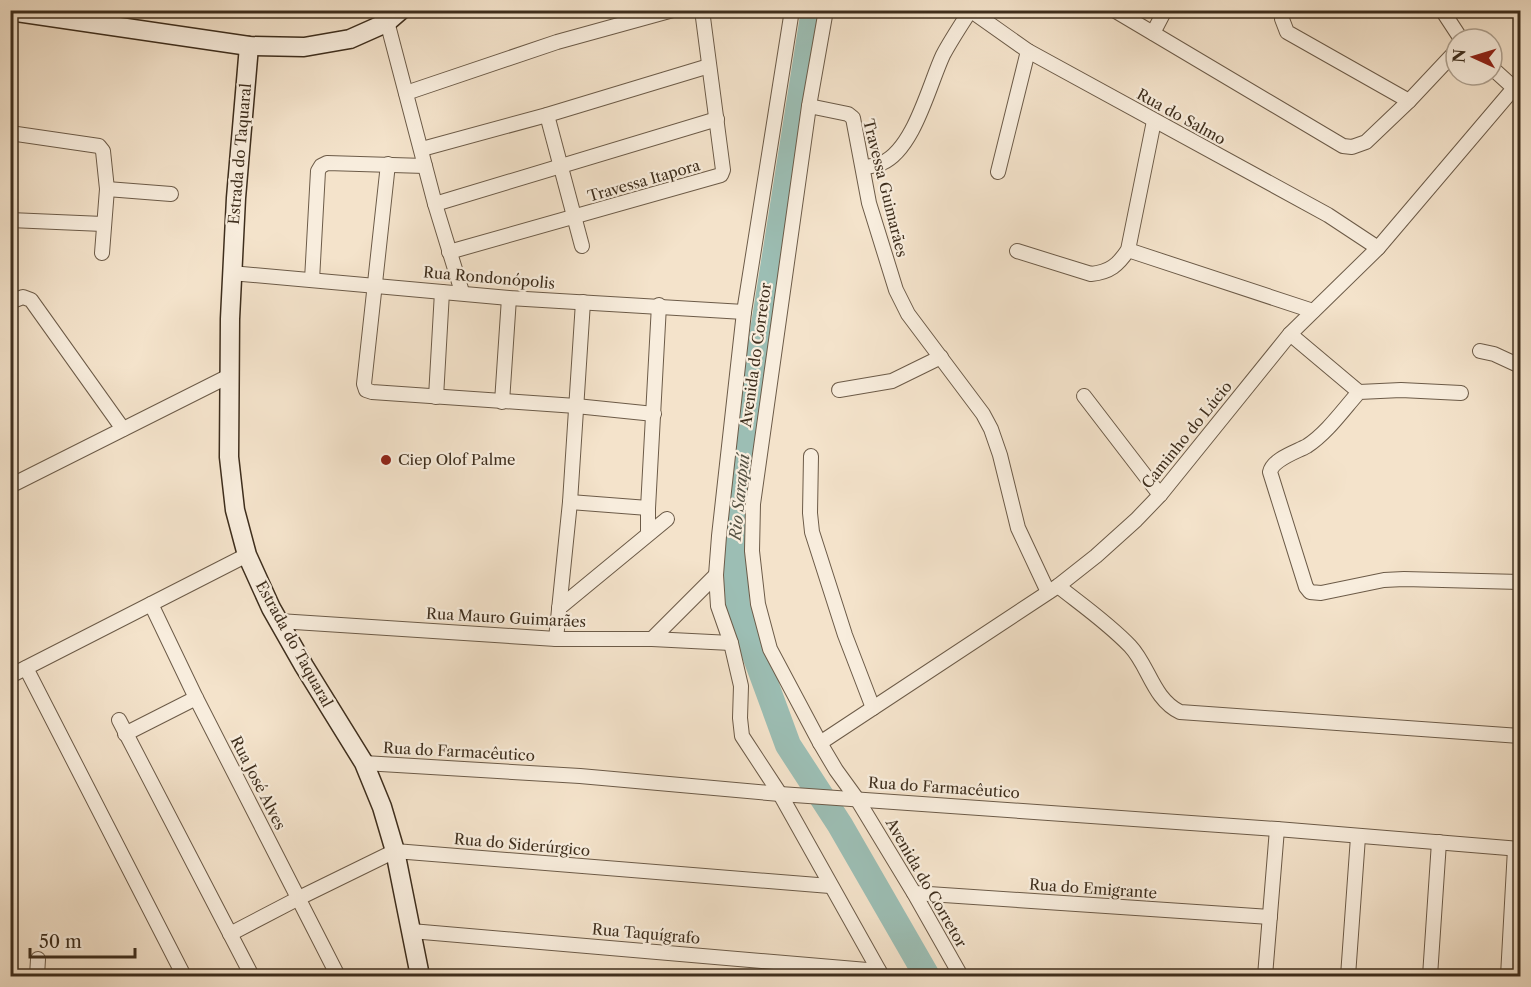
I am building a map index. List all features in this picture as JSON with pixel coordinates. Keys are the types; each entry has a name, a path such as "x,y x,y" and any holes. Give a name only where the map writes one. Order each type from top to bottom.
{"street":[{"path":"10,11 249,46 304,47 350,39 385,17 401,10"},
{"path":"406,93 558,42 673,10"},
{"name":"Travessa Itapora","path":"449,252 721,175 723,170 702,10"},
{"name":"Avenida do Corretor","path":"792,10 744,312 720,525 716,575 718,606 731,643 741,686 742,736 780,794 881,974"},
{"name":"Avenida do Corretor","path":"826,10 808,106 753,504 752,551 758,604 770,649 819,743 857,799 961,976"},
{"path":"1114,10 1343,146 1352,147 1366,142 1444,64"},
{"path":"1153,33 1165,10"},
{"path":"1283,10 1282,20 1287,32 1409,101"},
{"path":"1442,10 1453,27"},
{"path":"863,168 882,163 904,143 920,116 944,53 970,11"},
{"name":"Rua do Salmo","path":"970,11 1028,51 1328,215 1378,248"},
{"path":"385,17 435,204 462,292"},
{"name":"Estrada do Taquaral","path":"249,46 231,273 229,457 235,510 247,555 279,621 364,763 382,807 395,851 420,976"},
{"path":"998,172 1028,51"},
{"path":"422,149 547,115 709,66"},
{"path":"1504,76 1517,85"},
{"name":"Caminho do Lúcio","path":"819,743 1053,589 1096,556 1161,495 1290,334 1378,248 1517,85"},
{"name":"Travessa Guimarães","path":"808,106 848,114 853,118 869,203 896,290 908,314 983,414 991,429 1000,455 1018,528 1053,589"},
{"path":"547,115 582,246"},
{"path":"435,204 717,119"},
{"path":"1017,251 1091,274 1113,269 1128,250 1154,121"},
{"path":"10,133 99,146 103,152 107,189 102,253"},
{"path":"312,280 318,171 321,166 327,163 425,166"},
{"path":"388,164 364,384 366,390 372,393 576,406 654,414"},
{"path":"107,189 171,194"},
{"path":"10,220 103,224"},
{"path":"1128,250 1313,311"},
{"name":"Rua Rondonópolis","path":"231,273 509,297 744,312"},
{"path":"435,397 442,291"},
{"path":"10,302 23,297 31,300 123,429"},
{"path":"502,402 509,297"},
{"path":"556,639 570,502 583,302"},
{"path":"648,533 659,305"},
{"path":"1290,334 1359,392 1401,390 1461,393"},
{"path":"1480,351 1494,354 1521,366"},
{"path":"839,390 892,381 941,357"},
{"path":"10,486 229,376"},
{"path":"1359,392 1309,445 1270,468 1306,587 1310,592 1321,593 1384,580 1404,579 1521,582"},
{"path":"1084,396 1161,495"},
{"path":"811,456 812,532 845,634 873,708"},
{"path":"570,502 648,508"},
{"path":"559,608 667,519"},
{"path":"10,676 247,555"},
{"path":"652,639 716,575"},
{"path":"1053,589 1113,630 1132,648 1163,701 1180,712 1521,736"},
{"name":"Rua José Alves","path":"151,604 196,698 338,976"},
{"name":"Rua Mauro Guimarães","path":"279,621 556,639 652,639 731,643"},
{"path":"26,668 184,976"},
{"path":"125,734 196,698"},
{"path":"118,720 252,976"},
{"name":"Rua do Farmacêutico","path":"364,763 580,776 780,794 1277,829 1518,849"},
{"path":"1265,976 1277,829"},
{"path":"1348,976 1358,837"},
{"path":"1430,976 1439,842"},
{"path":"1508,976 1518,849"},
{"path":"230,934 395,851"},
{"name":"Rua do Siderúrgico","path":"395,851 830,886"},
{"name":"Rua do Emigrante","path":"914,893 1270,917"},
{"name":"Rua Taquígrafo","path":"411,931 881,974"},
{"path":"37,976 38,958"}],"waterway":[{"name":"Rio Sarapuí","path":"814,10 744,451 733,536 737,606 788,745 840,825 927,976"}],"place":[{"name":"Ciep Olof Palme","path":"386,460"}]}
